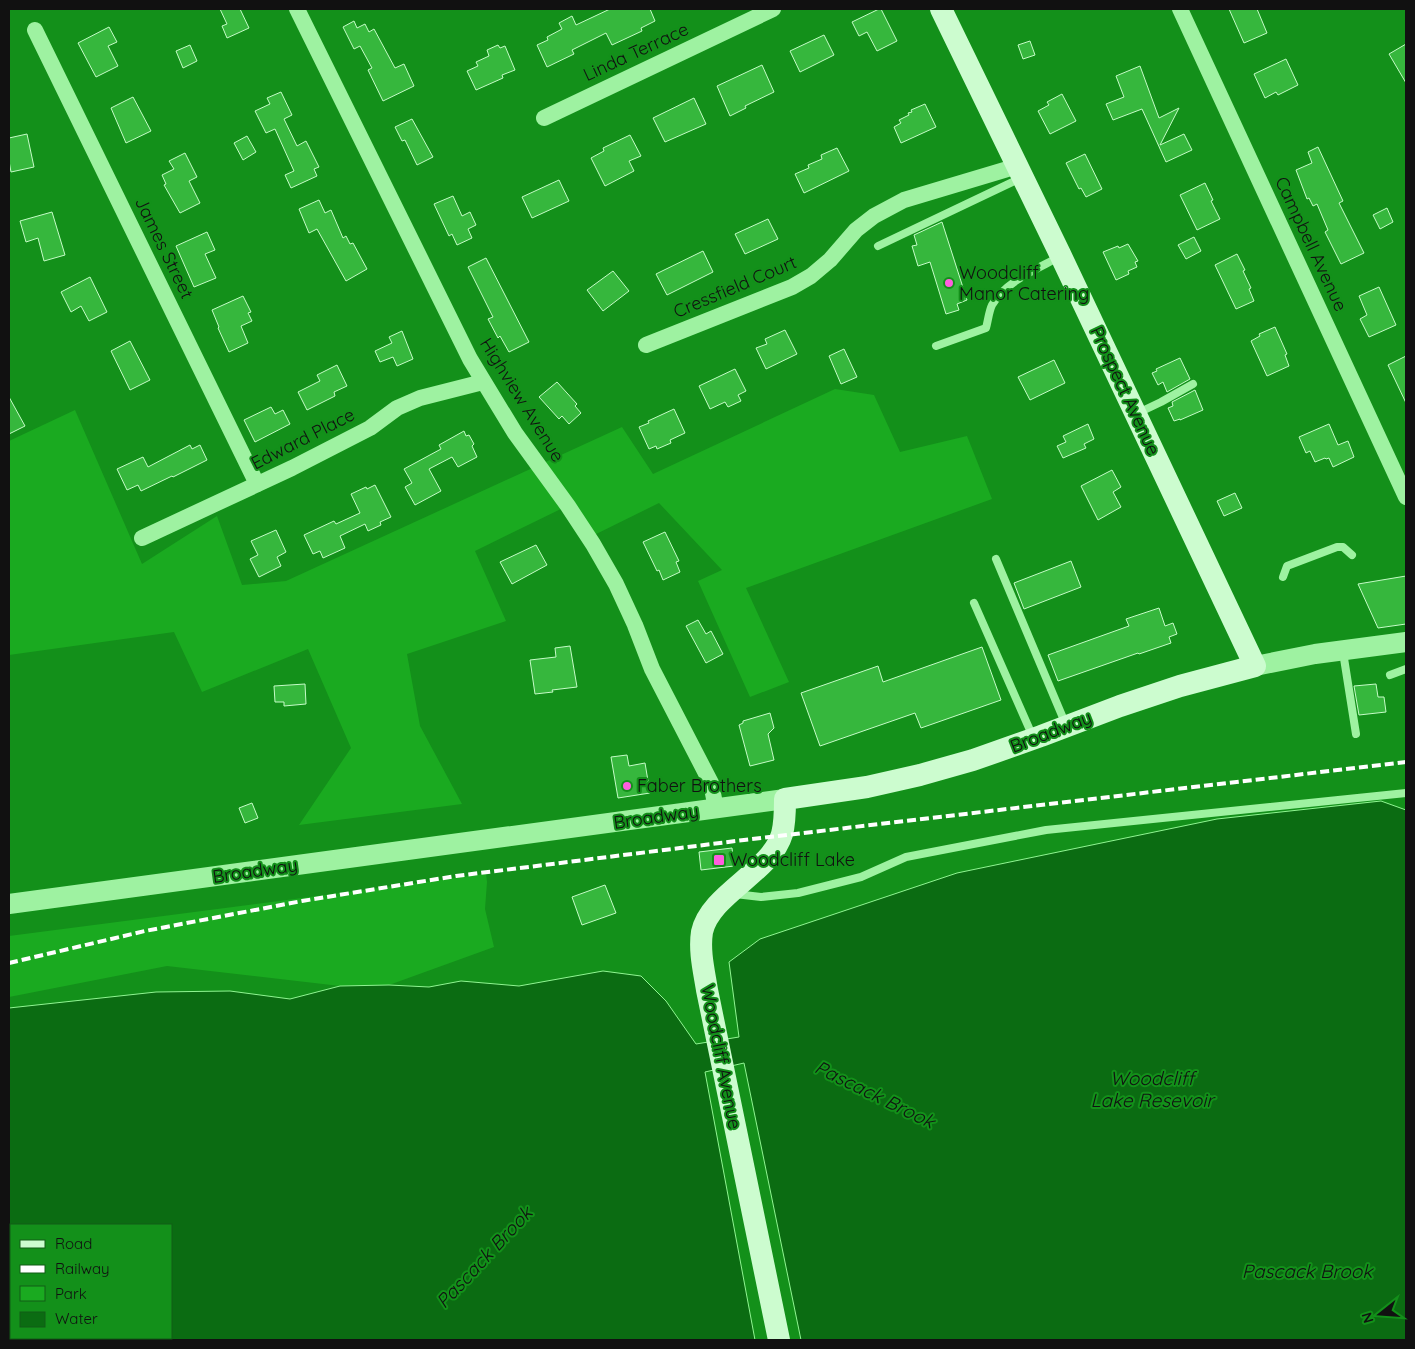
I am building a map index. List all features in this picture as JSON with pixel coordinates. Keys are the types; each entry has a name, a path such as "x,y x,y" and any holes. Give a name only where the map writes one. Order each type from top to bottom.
{"main road":[{"name":"Prospect Avenue","path":"941,9 1061,256 1255,666"},
{"name":"Broadway","path":"785,799 867,787 920,775 973,760 1180,686 1255,666"},
{"name":"Woodcliff Avenue","path":"779,1340 723,1070 701,948 702,932 711,913 774,850 782,835 785,819 785,799"}],"street":[{"name":"Highview Avenue","path":"298,9 470,359 515,433 589,537 616,584 635,625 652,669 711,783 716,809"},
{"name":"Linda Terrace","path":"544,118 773,9"},
{"name":"Campbell Avenue","path":"1180,9 1406,497"},
{"name":"James Street","path":"35,30 257,484"},
{"name":"Cressfield Court","path":"646,345 792,287 811,276 830,260 856,230 874,216 904,200 1020,172"},
{"name":"Edward Place","path":"142,538 370,428 397,408 420,398 483,382"},
{"name":"Broadway","path":"1255,666 1343,650 1406,642"},
{"name":"Broadway","path":"9,904 785,799"}],"lane":[{"path":"878,246 1020,172"},
{"path":"936,346 986,328 992,305 1002,293 1014,283 1061,256"},
{"path":"1136,414 1193,384"},
{"path":"1283,578 1287,566 1337,547 1343,547 1352,555"},
{"path":"996,559 1066,726"},
{"path":"974,603 1034,739"},
{"path":"1343,650 1356,734"},
{"path":"1390,675 1406,669"},
{"path":"730,893 761,897 798,893 861,877 906,857 1046,830 1406,793"}],"green space":[{"path":"835,389 874,395 900,452 967,436 992,499 746,588 789,682 750,697 698,581 722,570 659,503 584,540 569,505 475,551 506,621 407,654 420,726 462,804 299,825 351,748 308,649 202,692 174,632 9,655 9,441 75,410 142,564 217,516 242,585 286,581 622,427 653,474"},
{"path":"486,874 485,909 494,947 389,985 340,986 167,966 9,997 9,936"}],"water":[{"name":"Woodcliff Lake Resevoir","path":"1381,801 1406,810 1406,1340 801,1340 744,1063 705,1072 755,1340 9,1340 9,1008 156,992 230,991 290,999 340,986 389,985 429,987 461,981 519,986 603,971 641,976 666,1001 696,1044 739,1037 729,962 760,939 957,873 1217,819"}],"building":[{"path":"220,9 240,9 249,28 227,38 222,26 227,24"},
{"path":"610,9 650,9 655,21 641,28 642,31 612,45 606,33 572,50 574,54 547,67 537,45 548,40 547,37 562,29 559,23 572,16 576,25"},
{"path":"881,9 897,41 877,51 867,32 859,36 852,22"},
{"path":"1229,9 1257,9 1267,33 1244,43"},
{"path":"354,21 357,28 365,24 369,32 374,29 395,68 404,64 414,86 383,101 368,70 372,68 360,46 354,49 343,27"},
{"path":"109,27 117,42 108,46 118,66 96,77 78,43"},
{"path":"824,35 834,55 800,72 790,51"},
{"path":"1030,41 1035,55 1023,59 1018,45"},
{"path":"1406,44 1406,83 1389,54"},
{"path":"190,45 197,61 183,68 176,51"},
{"path":"498,45 500,48 505,46 515,70 502,75 503,78 476,90 467,71 478,66 476,62 489,56 487,50"},
{"path":"1286,59 1298,85 1278,95 1276,92 1265,98 1254,74"},
{"path":"762,65 774,92 745,106 746,108 730,116 717,86"},
{"path":"1140,66 1159,118 1179,108 1160,145 1184,134 1192,150 1166,162 1142,109 1113,120 1106,104 1124,97 1116,76"},
{"path":"281,92 292,115 284,119 297,146 306,141 319,167 314,169 317,176 291,188 285,175 294,171 275,129 266,133 255,111 270,104 267,98"},
{"path":"1062,94 1076,121 1050,134 1038,111 1049,105 1047,102"},
{"path":"133,97 151,131 126,143 111,108"},
{"path":"694,98 706,124 665,142 653,118"},
{"path":"925,104 936,127 901,143 894,127 901,123 899,120 912,112 911,110"},
{"path":"412,119 433,157 417,165 405,140 402,141 395,127"},
{"path":"27,134 34,167 11,172 9,138"},
{"path":"630,135 641,156 629,161 634,171 605,186 591,158 604,151 603,148"},
{"path":"247,136 256,152 243,160 234,143"},
{"path":"1318,147 1343,201 1339,203 1364,253 1341,264 1325,232 1328,230 1317,204 1313,206 1309,198 1307,199 1296,170 1312,163 1308,152"},
{"path":"837,148 849,171 804,193 795,174 809,168 808,165 822,159 821,155"},
{"path":"185,153 197,177 189,181 200,203 180,213 164,185 166,184 162,175 174,169 169,161"},
{"path":"1085,154 1102,189 1086,197 1081,188 1079,189 1066,163"},
{"path":"559,180 569,201 532,218 522,197"},
{"path":"1205,183 1220,219 1197,230 1180,195"},
{"path":"453,196 462,216 470,212 476,225 468,229 472,238 457,245 452,234 449,236 434,204"},
{"path":"319,200 325,213 331,210 343,238 346,236 350,244 353,243 367,269 346,281 317,229 309,233 299,209"},
{"path":"1387,208 1393,222 1380,229 1373,215"},
{"path":"52,212 65,255 44,261 38,238 26,242 20,221"},
{"path":"768,219 778,239 745,254 735,234"},
{"name":"Woodcliff Manor Catering","path":"942,222 967,300 957,304 959,310 946,314 930,262 918,266 912,246 917,245 914,235"},
{"path":"207,232 215,250 205,254 216,278 194,287 176,246"},
{"path":"1194,237 1201,251 1186,259 1178,245"},
{"path":"1128,244 1138,261 1135,262 1137,267 1128,271 1129,274 1116,280 1103,252"},
{"path":"703,251 713,272 667,295 656,274"},
{"path":"1237,254 1245,270 1243,271 1251,288 1249,289 1254,301 1236,309 1215,265"},
{"path":"486,258 529,342 509,352 500,336 498,338 488,319 493,317 468,267"},
{"path":"613,271 629,291 603,311 587,290"},
{"path":"90,277 107,312 89,321 81,306 71,312 61,292"},
{"path":"1379,287 1396,325 1369,337 1360,319 1367,315 1359,296"},
{"path":"243,296 251,312 248,313 252,321 241,326 248,343 229,352 212,310"},
{"path":"1275,327 1287,354 1285,355 1289,366 1267,376 1251,341 1260,336 1259,334"},
{"path":"785,330 797,354 766,369 756,348 767,344 765,339"},
{"path":"402,331 413,359 397,366 393,357 380,362 375,351 392,343 389,337"},
{"path":"130,341 150,380 130,390 111,351"},
{"path":"844,349 857,377 841,384 829,356"},
{"path":"1406,356 1406,403 1388,365"},
{"path":"1180,358 1190,379 1167,392 1163,382 1158,385 1152,373 1157,371 1156,369"},
{"path":"1054,360 1065,383 1030,400 1018,377"},
{"path":"337,365 347,386 334,392 335,396 307,410 298,392 320,381 317,375"},
{"path":"735,369 746,391 738,395 741,401 728,407 725,402 710,409 699,386"},
{"path":"557,382 577,404 575,406 581,413 569,424 562,416 559,419 539,397"},
{"path":"1195,390 1203,410 1174,421 1168,408 1173,406 1172,402"},
{"path":"9,397 25,426 9,434"},
{"path":"271,407 275,414 283,410 290,424 255,442 244,420"},
{"path":"674,409 685,433 670,440 671,443 657,449 656,446 649,449 639,427"},
{"path":"1088,424 1094,439 1084,444 1086,448 1063,458 1057,446 1066,442 1063,436"},
{"path":"1329,424 1338,445 1348,441 1354,457 1333,467 1329,458 1315,462 1310,451 1306,453 1299,437"},
{"path":"464,431 466,436 469,435 474,444 472,446 477,457 458,467 452,457 429,469 441,491 415,505 405,487 412,483 404,469 441,449 439,445"},
{"path":"190,445 192,449 200,445 207,460 141,491 138,485 127,490 117,469 143,457 148,467"},
{"path":"1112,470 1121,487 1113,492 1121,507 1098,520 1081,486"},
{"path":"375,485 391,517 380,522 381,525 368,531 365,524 340,536 345,548 323,558 320,551 313,554 304,535 334,521 336,524 360,513 351,494"},
{"path":"1235,493 1242,508 1224,516 1217,501"},
{"path":"276,530 286,552 277,557 281,566 259,577 250,559 258,555 251,541"},
{"path":"665,532 679,561 676,562 680,572 663,580 643,542"},
{"path":"536,545 547,565 512,584 500,562"},
{"path":"1071,561 1081,587 1024,609 1014,583"},
{"path":"1406,576 1406,624 1378,628 1358,584"},
{"path":"1159,608 1165,626 1173,623 1177,634 1169,637 1171,643 1058,681 1048,655 1129,626 1126,619"},
{"path":"698,620 706,634 711,631 723,654 706,663 686,626"},
{"path":"570,646 577,687 535,694 530,660 556,657 555,648"},
{"path":"982,647 1001,700 921,728 915,713 820,746 801,693 878,666 883,682"},
{"path":"305,684 306,704 284,706 284,702 275,702 274,686"},
{"path":"1376,684 1378,697 1384,697 1386,712 1359,715 1354,686"},
{"path":"770,713 774,728 768,734 774,760 750,766 739,725 743,721"},
{"path":"627,755 629,766 645,763 650,793 618,798 611,757"},
{"path":"252,803 258,818 245,823 239,808"},
{"path":"732,848 734,866 701,870 699,852"},
{"path":"605,885 616,913 582,925 572,897"}],"railway":[{"path":"9,963 145,931 302,901 456,876 1406,762"}],"place":[{"name":"Woodcliff Manor Catering","path":"949,283"},
{"name":"Faber Brothers","path":"627,786"},
{"name":"Woodcliff Lake","path":"719,860"}],"water label":[{"name":"Pascack Brook","path":"875,1094"},
{"name":"Pascack Brook","path":"484,1257"},
{"name":"Pascack Brook","path":"1307,1271"}]}
